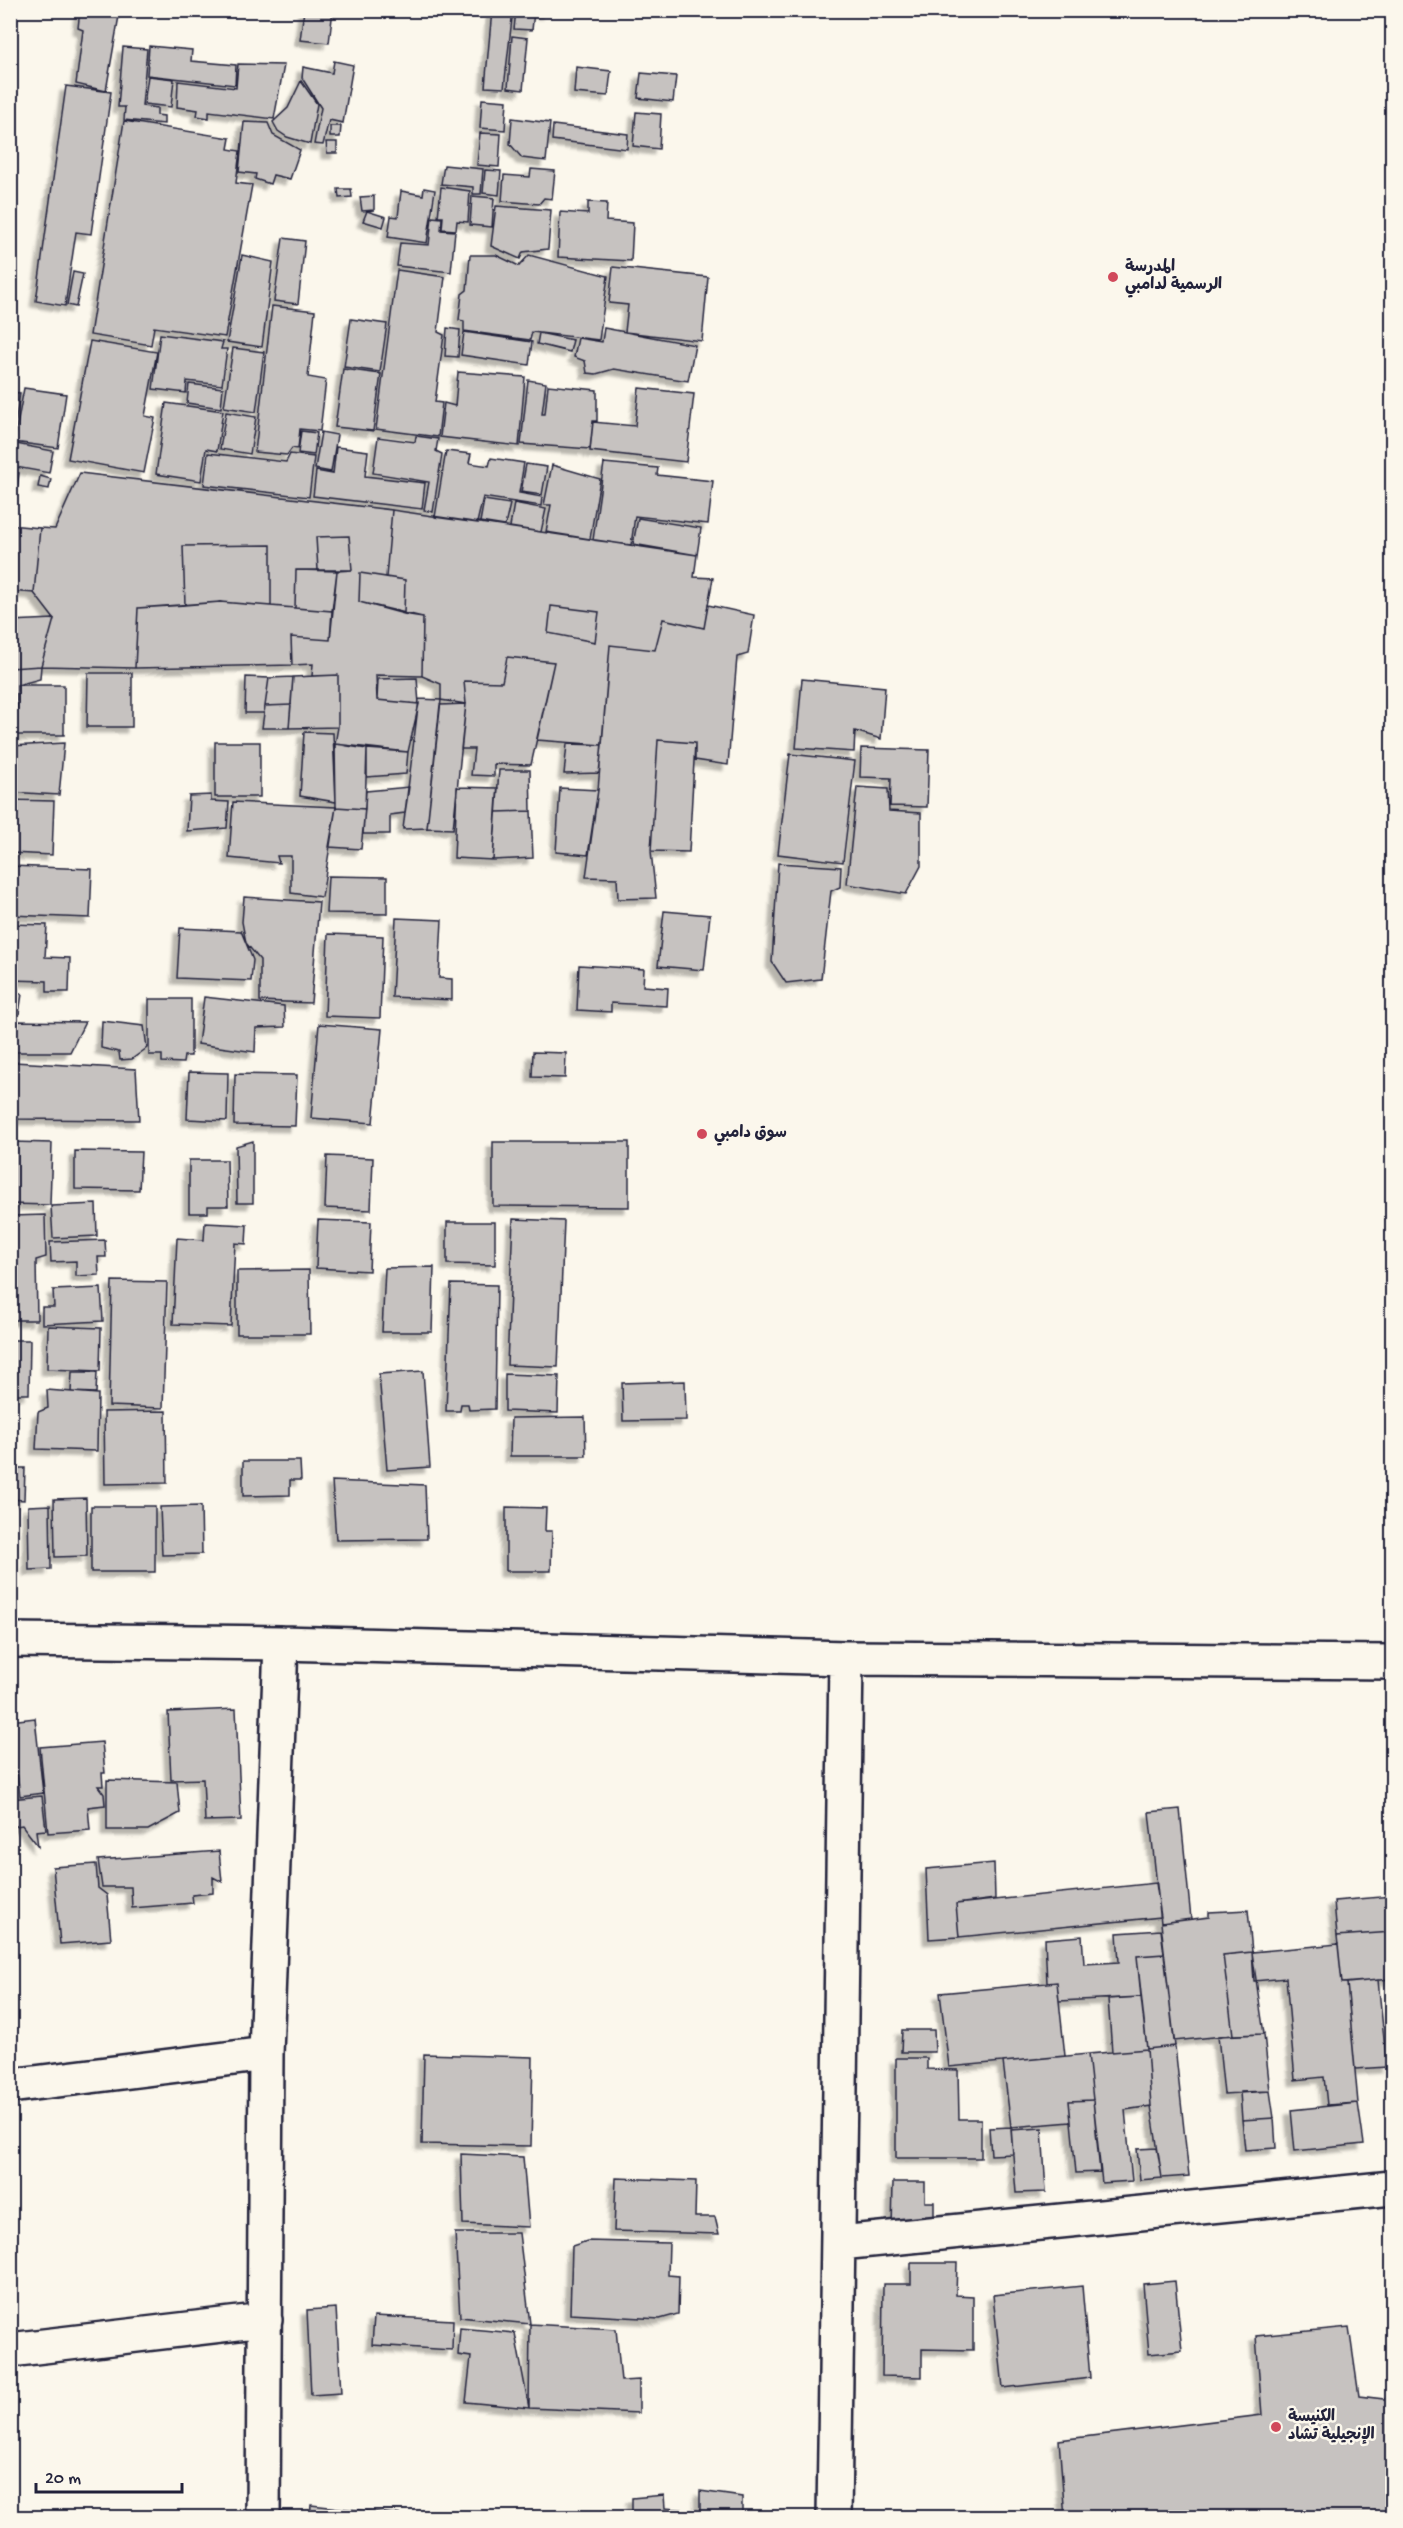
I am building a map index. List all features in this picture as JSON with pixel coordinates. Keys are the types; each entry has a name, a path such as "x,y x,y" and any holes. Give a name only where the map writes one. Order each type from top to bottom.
{"street":[{"path":"10,1640 280,1642 846,1658 1392,1662"},
{"path":"263,2517 266,2055 280,1642"},
{"path":"834,2517 840,2243 846,1658"},
{"path":"10,2086 266,2055"},
{"path":"840,2243 1392,2188"},
{"path":"10,2350 265,2320"}],"building":[{"path":"80,10 120,10 106,91 76,84 83,30 78,28"},
{"path":"304,10 333,10 329,43 300,40"},
{"path":"492,10 513,10 504,88 485,87"},
{"path":"516,10 548,10 548,13 534,12 532,30 514,29"},
{"path":"512,36 528,38 523,90 508,88"},
{"path":"149,46 192,50 191,61 236,65 235,85 147,75"},
{"path":"123,47 147,49 142,106 157,108 157,115 164,116 164,124 124,120 125,107 118,107"},
{"path":"334,61 353,65 343,123 329,120 323,145 314,144 321,108 302,78 303,67 332,73"},
{"path":"238,64 284,65 274,119 209,111 209,118 197,116 198,110 177,107 178,81 236,88"},
{"path":"576,67 611,71 608,96 574,93"},
{"path":"641,73 676,76 673,102 638,98"},
{"path":"148,76 174,79 171,107 144,104"},
{"path":"301,81 317,104 310,144 287,137 278,131 273,122 288,108"},
{"path":"66,86 111,92 91,234 76,232 65,306 36,301"},
{"path":"482,99 507,101 505,130 480,128"},
{"path":"636,112 661,114 659,149 633,146"},
{"path":"512,118 550,123 546,161 522,158 510,144"},
{"path":"124,121 230,138 228,149 240,151 236,183 252,185 225,337 154,327 151,345 90,335"},
{"path":"244,122 268,123 273,135 300,150 290,179 273,175 270,184 255,179 256,174 239,172"},
{"path":"553,125 628,134 627,149 552,140"},
{"path":"330,126 341,126 340,137 330,137"},
{"path":"480,133 501,134 499,167 477,165"},
{"path":"326,142 337,142 337,153 327,153"},
{"path":"444,165 483,169 481,194 473,194 473,187 441,184"},
{"path":"531,169 555,171 552,199 544,198 539,204 502,201 504,175 530,177"},
{"path":"485,170 501,171 499,195 483,193"},
{"path":"441,187 470,191 468,222 457,221 456,230 442,229 443,217 438,217"},
{"path":"424,188 435,190 427,243 388,237 391,216 398,217 401,191 423,195"},
{"path":"338,189 351,189 352,197 339,198"},
{"path":"374,196 374,210 362,211 360,197"},
{"path":"472,196 494,198 492,227 470,225"},
{"path":"588,202 607,203 606,221 633,223 631,261 558,257 560,212 588,214"},
{"path":"496,206 551,210 548,249 523,252 520,259 491,246"},
{"path":"367,211 386,217 383,227 363,221"},
{"path":"432,217 442,218 441,230 455,231 451,272 397,266 400,243 429,245"},
{"path":"283,238 305,241 298,304 274,301"},
{"path":"242,255 273,262 262,347 227,342"},
{"path":"470,255 496,255 519,266 529,255 608,276 599,340 532,332 530,340 464,331 464,321 459,320 462,294 467,290"},
{"path":"613,267 708,277 702,341 625,332 628,305 609,303"},
{"path":"397,270 445,277 438,332 444,335 435,402 442,403 438,437 376,429"},
{"path":"73,272 83,274 76,307 67,305"},
{"path":"272,306 315,311 308,377 326,380 320,431 300,429 298,449 292,448 287,455 255,452"},
{"path":"351,319 387,324 380,372 344,367"},
{"path":"447,328 460,330 458,357 445,356"},
{"path":"604,328 695,345 688,381 614,369 596,374 587,373 585,361 574,357 578,338 602,342"},
{"path":"464,332 532,342 529,365 461,355"},
{"path":"539,333 573,340 570,352 537,344"},
{"path":"160,334 223,342 221,349 227,349 222,385 187,381 186,393 153,389"},
{"path":"90,341 157,352 145,416 155,418 144,473 68,459"},
{"path":"233,348 264,352 256,412 224,407"},
{"path":"343,369 381,374 373,431 335,427"},
{"path":"458,372 525,377 519,446 440,437 444,403 455,406"},
{"path":"528,380 546,383 542,414 545,414 548,385 597,390 597,421 593,421 590,449 521,444"},
{"path":"189,384 223,388 221,408 187,403"},
{"path":"24,388 66,394 58,448 14,442"},
{"path":"639,388 694,394 686,462 590,451 593,422 635,426"},
{"path":"10,392 20,393 13,437 10,437"},
{"path":"166,403 223,411 217,451 206,449 201,481 156,474"},
{"path":"226,412 256,417 250,454 220,449"},
{"path":"301,431 317,433 314,455 298,453"},
{"path":"321,432 337,435 331,472 315,469"},
{"path":"416,436 438,439 436,451 442,454 433,512 424,510 429,482 373,473 378,437 415,442"},
{"path":"11,443 53,451 49,473 10,466"},
{"path":"336,447 368,451 365,476 425,483 422,509 313,496 316,471 333,474"},
{"path":"446,451 471,454 469,463 489,466 491,458 524,463 519,493 542,497 541,506 483,497 477,523 435,517"},
{"path":"208,453 286,462 290,454 314,457 309,497 204,485"},
{"path":"604,463 658,468 657,475 713,481 708,524 635,516 631,545 593,540"},
{"path":"526,464 547,467 542,495 521,492"},
{"path":"552,465 600,479 590,539 546,532 551,505 544,505"},
{"path":"10,472 19,473 14,515 10,515"},
{"path":"80,473 392,510 386,577 360,573 359,602 423,617 422,676 376,675 377,700 419,704 408,752 335,744 338,727 338,675 312,676 313,664 292,665 291,637 330,640 337,571 352,570 349,536 316,537 318,570 296,570 295,608 271,606 271,545 183,546 185,605 138,608 135,668 41,666 54,619 34,593 40,528 55,529"},
{"path":"40,476 51,479 49,489 38,487"},
{"path":"484,500 510,504 505,526 480,522"},
{"path":"514,503 546,509 541,532 510,527"},
{"path":"392,510 697,555 694,577 713,578 704,628 663,619 655,650 610,645 602,745 537,740 554,662 507,657 502,682 464,681 466,704 441,700 441,684 422,676 423,617 404,614 405,580 386,577"},
{"path":"638,518 701,528 697,555 633,544"},
{"path":"10,525 40,528 34,593 10,591"},
{"path":"349,536 352,570 318,570 316,537"},
{"path":"271,545 271,606 220,602 185,605 183,546"},
{"path":"296,570 337,571 332,611 295,608"},
{"path":"360,573 405,580 404,614 359,602"},
{"path":"220,602 332,611 330,640 291,637 292,665 135,668 138,608"},
{"path":"708,605 754,615 748,654 737,657 728,765 695,760 695,743 658,740 651,851 656,898 618,899 617,878 586,877 598,790 610,645 655,650 663,619 704,628"},
{"path":"551,606 599,612 595,642 548,633"},
{"path":"54,619 41,666 10,668 10,621"},
{"path":"507,657 554,662 531,765 494,764 494,776 471,775 474,749 461,749 466,704 464,681 502,682"},
{"path":"41,666 40,679 17,685 17,735 10,735 10,668"},
{"path":"88,673 132,673 132,727 87,727"},
{"path":"338,675 338,727 289,728 293,677"},
{"path":"246,677 269,678 264,713 245,713"},
{"path":"293,677 291,705 265,706 269,678"},
{"path":"417,678 419,704 377,700 378,679"},
{"path":"802,679 885,687 881,739 855,731 854,752 796,748"},
{"path":"17,685 64,685 64,735 17,735"},
{"path":"419,699 441,700 427,828 403,829"},
{"path":"466,704 453,829 427,828 440,705"},
{"path":"291,705 289,728 262,728 265,706"},
{"path":"304,732 333,733 336,802 300,796"},
{"path":"658,740 695,743 689,852 651,851"},
{"path":"215,742 260,742 260,797 215,797"},
{"path":"64,743 59,795 10,792 11,746"},
{"path":"335,744 367,749 365,809 336,807"},
{"path":"567,744 602,745 599,773 564,774"},
{"path":"861,748 929,750 927,807 890,806 891,778 860,777"},
{"path":"367,749 408,752 406,774 367,777"},
{"path":"790,754 855,761 843,862 778,854"},
{"path":"499,770 530,770 531,811 496,812"},
{"path":"409,787 405,813 390,815 390,834 363,834 366,791"},
{"path":"457,787 498,788 493,860 454,858"},
{"path":"857,787 888,789 889,811 921,813 921,866 906,894 847,884"},
{"path":"560,788 598,790 588,855 556,852"},
{"path":"211,795 211,801 229,802 227,828 187,831 189,796"},
{"path":"10,800 54,801 52,855 10,853"},
{"path":"233,802 336,807 322,897 291,893 291,856 277,856 279,863 229,858"},
{"path":"336,807 365,809 361,849 329,847"},
{"path":"531,811 533,858 493,860 496,812"},
{"path":"778,863 841,867 840,887 831,891 821,979 786,983 772,962"},
{"path":"10,866 92,869 90,918 10,915"},
{"path":"328,876 387,877 387,914 326,913"},
{"path":"244,897 319,902 311,1003 260,1001 260,960 246,943 242,922"},
{"path":"664,911 710,915 704,970 658,966"},
{"path":"396,918 442,920 439,978 452,979 452,1000 392,997"},
{"path":"10,924 47,925 45,957 70,958 69,992 47,992 47,981 10,980"},
{"path":"180,928 241,931 253,960 251,981 177,978"},
{"path":"328,934 383,936 380,1018 325,1016"},
{"path":"579,965 644,969 643,986 668,988 667,1006 611,1003 611,1012 577,1010"},
{"path":"10,993 22,994 19,1014 10,1013"},
{"path":"204,997 284,1006 285,1027 256,1028 255,1052 198,1044"},
{"path":"149,999 191,999 191,1056 184,1056 183,1063 162,1062 162,1055 149,1055"},
{"path":"15,1021 85,1022 70,1052 15,1052"},
{"path":"102,1021 144,1026 147,1048 132,1059 120,1060 119,1052 101,1048"},
{"path":"319,1024 382,1029 373,1123 311,1118"},
{"path":"533,1052 566,1053 565,1078 532,1077"},
{"path":"14,1062 136,1069 139,1120 11,1119"},
{"path":"189,1072 228,1073 227,1121 187,1119"},
{"path":"235,1074 297,1075 295,1126 234,1125"},
{"path":"253,1141 253,1203 237,1203 236,1146"},
{"path":"12,1142 52,1143 50,1205 10,1204"},
{"path":"493,1142 629,1142 629,1207 493,1206"},
{"path":"75,1151 141,1152 139,1190 75,1189"},
{"path":"327,1156 373,1158 371,1210 325,1208"},
{"path":"189,1160 227,1160 228,1206 208,1206 208,1213 189,1213"},
{"path":"96,1204 97,1236 53,1238 51,1206"},
{"path":"45,1215 46,1257 36,1260 37,1320 10,1320 10,1216"},
{"path":"513,1219 564,1221 558,1367 507,1365"},
{"path":"318,1220 371,1222 369,1271 316,1268"},
{"path":"447,1222 495,1222 495,1265 447,1264"},
{"path":"205,1223 247,1225 246,1244 235,1243 231,1326 173,1324 177,1238 204,1240"},
{"path":"105,1240 106,1257 98,1257 99,1275 76,1276 76,1261 51,1262 50,1242"},
{"path":"434,1267 432,1332 382,1332 385,1268"},
{"path":"309,1270 310,1334 237,1334 237,1271"},
{"path":"112,1281 167,1282 163,1408 109,1406"},
{"path":"451,1284 497,1285 495,1409 469,1410 468,1404 461,1404 460,1411 446,1411"},
{"path":"101,1288 103,1321 42,1324 42,1307 54,1307 53,1290"},
{"path":"48,1326 101,1328 100,1371 47,1369"},
{"path":"10,1340 30,1340 29,1394 10,1394"},
{"path":"423,1371 430,1467 387,1470 379,1374"},
{"path":"72,1372 97,1372 96,1393 71,1392"},
{"path":"505,1374 559,1376 558,1413 505,1411"},
{"path":"685,1381 686,1420 623,1421 622,1383"},
{"path":"47,1390 98,1394 97,1451 36,1449 38,1412 48,1408"},
{"path":"166,1411 167,1483 105,1484 104,1412"},
{"path":"585,1417 586,1456 510,1456 511,1418"},
{"path":"243,1461 300,1461 301,1480 290,1480 290,1495 243,1496"},
{"path":"10,1468 25,1468 24,1500 10,1499"},
{"path":"332,1481 425,1485 427,1539 336,1540"},
{"path":"86,1498 87,1556 55,1557 54,1499"},
{"path":"50,1505 51,1569 29,1570 28,1506"},
{"path":"91,1506 155,1506 155,1572 91,1572"},
{"path":"201,1506 202,1554 162,1555 160,1507"},
{"path":"506,1507 546,1508 545,1531 552,1531 551,1571 506,1571"},
{"path":"236,1709 241,1820 205,1821 203,1779 171,1780 168,1712"},
{"path":"35,1718 43,1793 20,1796 17,1772 10,1773 10,1721"},
{"path":"102,1742 105,1773 102,1773 103,1786 98,1786 104,1794 105,1805 88,1807 90,1830 48,1833 40,1747"},
{"path":"107,1780 177,1782 180,1813 148,1830 107,1830"},
{"path":"42,1796 46,1830 36,1831 38,1846 22,1825 10,1827 10,1799"},
{"path":"1180,1809 1191,1919 1161,1923 1149,1812"},
{"path":"219,1851 222,1882 213,1877 213,1893 192,1895 193,1903 132,1908 131,1887 102,1887 98,1860"},
{"path":"994,1863 995,1899 956,1904 959,1937 929,1939 926,1869"},
{"path":"96,1864 98,1888 107,1895 111,1940 60,1944 53,1867"},
{"path":"1156,1883 1161,1917 959,1937 956,1904"},
{"path":"1392,1896 1392,1932 1337,1936 1334,1901"},
{"path":"1248,1910 1252,1952 1223,1955 1233,2035 1174,2041 1161,1923 1209,1917 1209,1912"},
{"path":"1161,1930 1164,1954 1137,1956 1141,1997 1059,2001 1057,1982 1047,1983 1045,1939 1082,1936 1084,1964 1119,1962 1117,1933"},
{"path":"1392,1932 1392,1979 1342,1983 1337,1936"},
{"path":"1338,1944 1342,1983 1347,1983 1358,2103 1327,2105 1324,2077 1295,2080 1286,1978 1254,1981 1252,1952"},
{"path":"1252,1952 1264,2034 1233,2035 1223,1955"},
{"path":"1164,1954 1175,2046 1147,2049 1137,1956"},
{"path":"1378,1980 1387,2067 1355,2069 1347,1983"},
{"path":"1057,1982 1065,2056 949,2067 940,1993"},
{"path":"1141,1997 1147,2049 1112,2052 1108,1999"},
{"path":"902,2030 934,2030 935,2052 901,2052"},
{"path":"1264,2034 1270,2091 1224,2094 1218,2036"},
{"path":"1175,2046 1189,2176 1162,2178 1151,2106 1147,2049"},
{"path":"1147,2049 1151,2106 1125,2110 1132,2181 1102,2183 1088,2054"},
{"path":"424,2054 533,2057 531,2146 422,2144"},
{"path":"1088,2054 1093,2100 1069,2101 1071,2122 1011,2127 1003,2062"},
{"path":"896,2058 927,2058 927,2069 958,2070 959,2119 981,2119 981,2158 896,2158"},
{"path":"1270,2091 1274,2118 1242,2120 1240,2092"},
{"path":"1093,2100 1100,2172 1076,2173 1069,2101"},
{"path":"1358,2103 1364,2144 1295,2151 1291,2110"},
{"path":"1274,2118 1276,2148 1245,2150 1242,2120"},
{"path":"1011,2127 1013,2154 991,2155 989,2128"},
{"path":"1042,2128 1046,2192 1016,2193 1011,2130"},
{"path":"1157,2148 1162,2178 1140,2180 1137,2149"},
{"path":"461,2154 523,2157 529,2227 463,2224"},
{"path":"616,2178 696,2181 695,2217 715,2217 719,2234 614,2231"},
{"path":"893,2182 925,2182 925,2202 934,2202 934,2229 892,2229"},
{"path":"455,2233 519,2233 530,2324 460,2317"},
{"path":"587,2241 669,2243 668,2275 679,2276 678,2314 660,2319 570,2314 572,2246"},
{"path":"911,2263 957,2263 956,2295 973,2296 973,2350 922,2349 922,2377 882,2376 883,2284 911,2284"},
{"path":"1175,2281 1182,2351 1149,2354 1143,2284"},
{"path":"1082,2286 1090,2378 1003,2388 993,2295"},
{"path":"336,2308 341,2393 311,2395 307,2310"},
{"path":"374,2316 453,2320 452,2350 372,2345"},
{"path":"530,2324 616,2329 621,2381 639,2380 639,2413 529,2408"},
{"name":"الكنيسة الإنجيلية تشاد","path":"1349,2327 1359,2396 1392,2400 1392,2518 1065,2518 1059,2440 1262,2415 1256,2336"},
{"path":"460,2328 515,2333 529,2408 466,2402 471,2357 458,2355"},
{"path":"700,2491 742,2497 742,2518 632,2518 632,2498 664,2495 665,2508 700,2511"},
{"path":"311,2505 430,2518 310,2518"}],"place":[{"name":"المدرسة الرسمية لدامبي","path":"1113,277"},
{"name":"سوق دامبي","path":"702,1134"},
{"name":"الكنيسة الإنجيلية تشاد","path":"1276,2427"}]}
